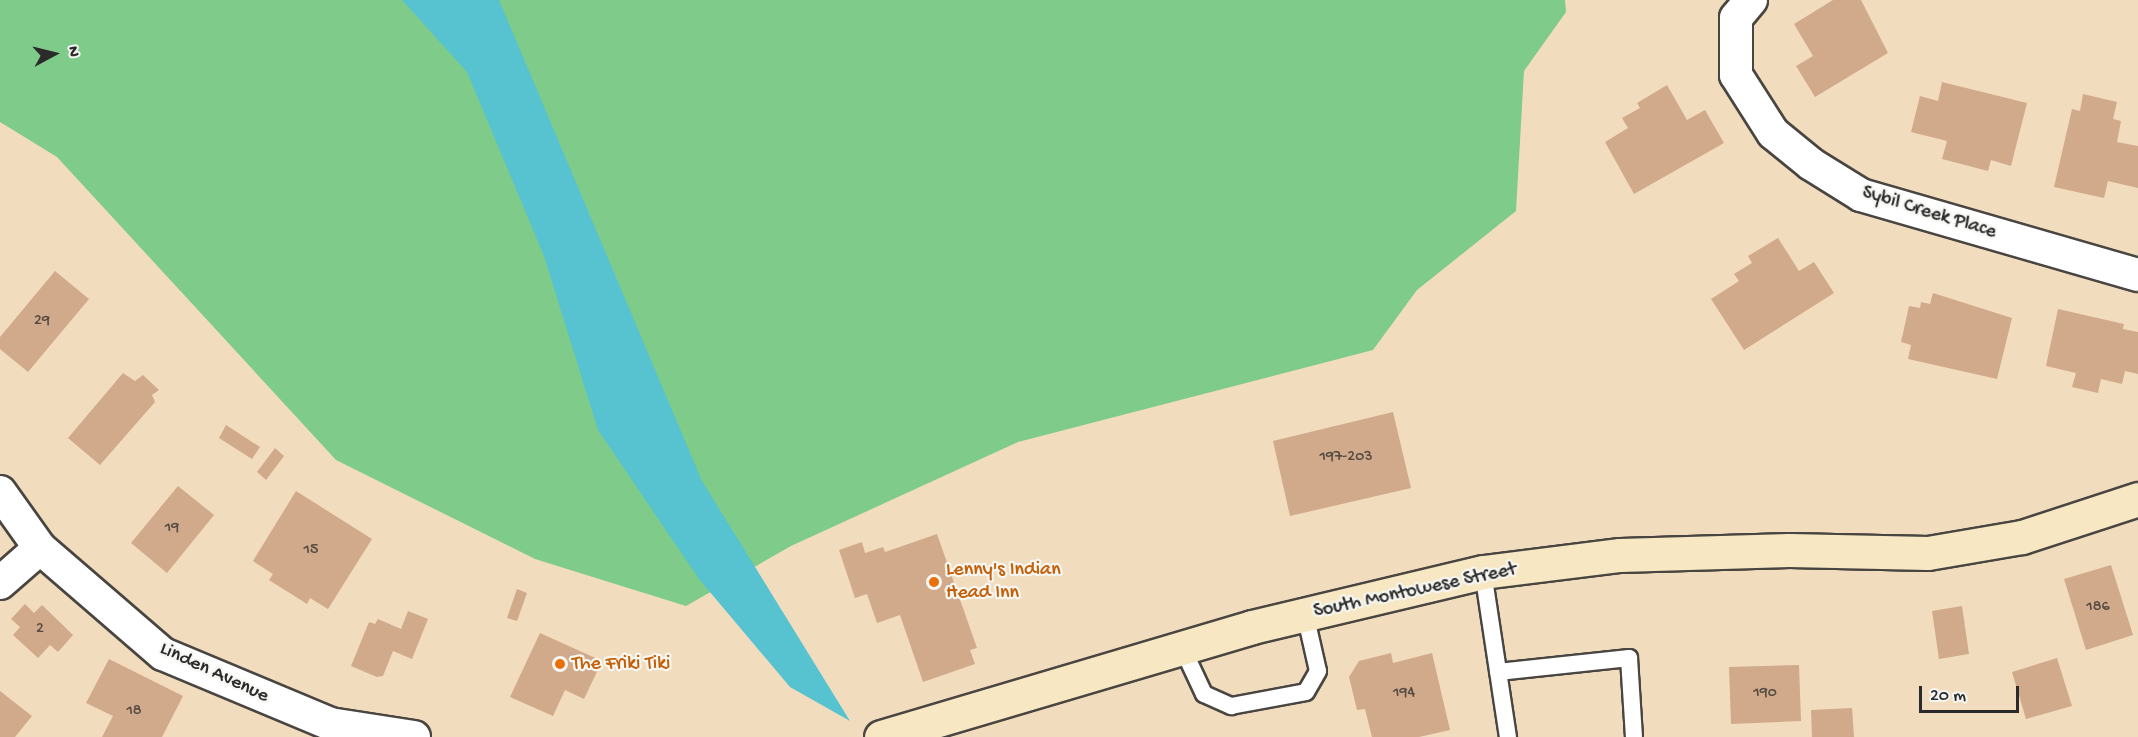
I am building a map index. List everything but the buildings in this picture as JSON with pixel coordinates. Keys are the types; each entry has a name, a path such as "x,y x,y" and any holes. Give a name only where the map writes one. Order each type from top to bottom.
{"main road":[{"name":"South Montowese Street","path":"880,737 1182,646 1483,572 1620,555 1789,550 1928,553 2022,537 2138,499"}],"street":[{"name":"Sybil Creek Place","path":"1751,0 1736,18 1736,75 1773,133 1811,164 1861,195 2138,275"},
{"name":"Linden Avenue","path":"0,492 40,548 163,654 325,730 414,737"},
{"path":"0,583 40,548"}],"lane":[{"path":"1483,572 1508,737"},
{"path":"1182,646 1204,694 1231,706 1306,692 1318,671 1305,614"},
{"path":"1498,672 1629,658 1634,737"}],"green space":[{"path":"0,0 1565,0 1566,12 1524,71 1516,211 1417,290 1373,350 1018,442 791,546 686,606 535,559 336,460 57,157 0,122"}],"water":[{"path":"402,0 499,0 702,481 850,721 790,687 699,579 598,430 544,256 467,72"}],"place":[{"name":"Lenny's Indian Head Inn","path":"934,582"},
{"name":"The Friki Tiki","path":"560,664"}]}
